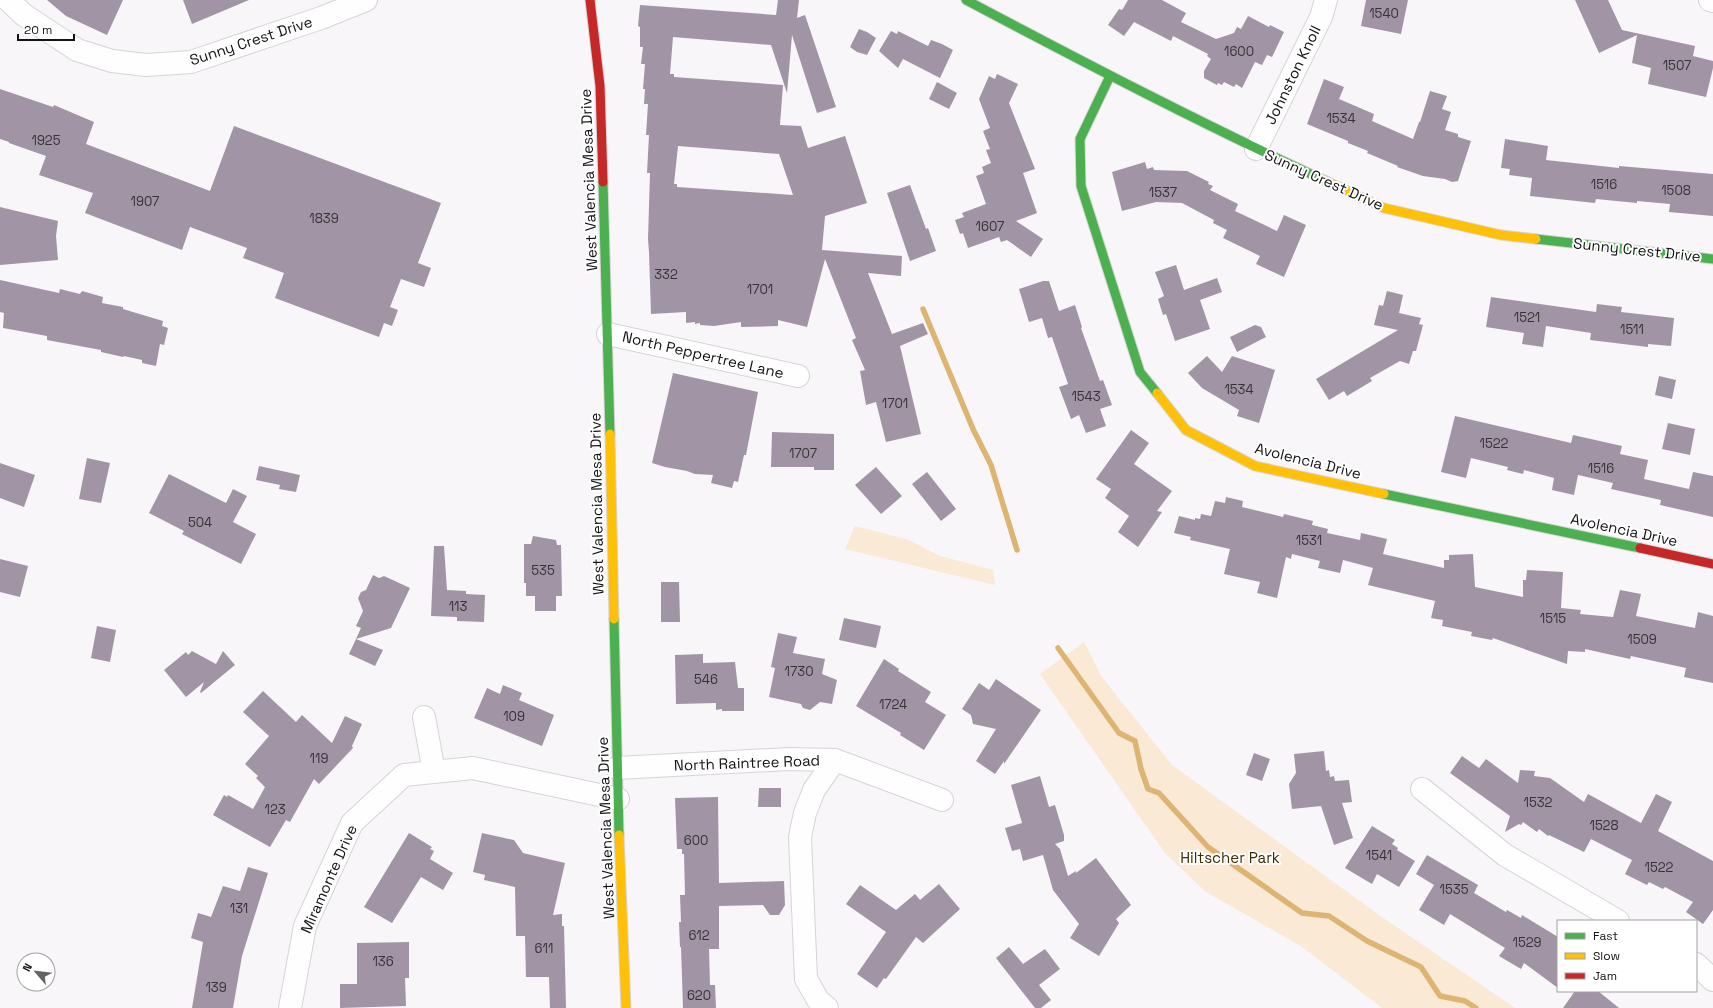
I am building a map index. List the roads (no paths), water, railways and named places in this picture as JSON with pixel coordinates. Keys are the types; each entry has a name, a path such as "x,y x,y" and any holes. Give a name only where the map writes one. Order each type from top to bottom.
{"street":[{"name":"Sunny Crest Drive","path":"8,0 24,15 77,50 112,61 146,65 191,62 318,9 366,0"},
{"name":"West Valencia Mesa Drive","path":"590,0 600,86 608,334 617,768 626,1008"},
{"name":"Sunny Crest Drive","path":"966,0 1110,76 1256,149 1384,208 1501,235 1713,259"},
{"name":"Johnston Knoll","path":"1256,149 1321,17 1326,0"},
{"name":"Avolencia Drive","path":"1110,76 1080,139 1080,186 1140,372 1186,430 1255,466 1713,564"},
{"name":"North Peppertree Lane","path":"608,334 798,376"},
{"path":"424,716 434,772"},
{"name":"North Raintree Road","path":"617,768 789,759 835,760 942,800"},
{"path":"827,1008 818,1000 806,979 800,838 805,813 814,790 835,760"},
{"name":"Miramonte Drive","path":"290,1008 305,926 352,823 404,775 473,768 618,799"},
{"path":"1422,789 1505,855 1616,920"},
{"path":"1697,965 1713,980"}],"waterway":[{"path":"923,309 973,429 991,465 1017,550"},
{"path":"1058,648 1119,733 1135,741 1141,769 1148,789 1159,793 1208,847 1302,913 1329,916 1367,941 1421,967 1440,996 1465,1001 1476,1008"}],"park label":[{"name":"Hiltscher Park","path":"1230,858"}]}
